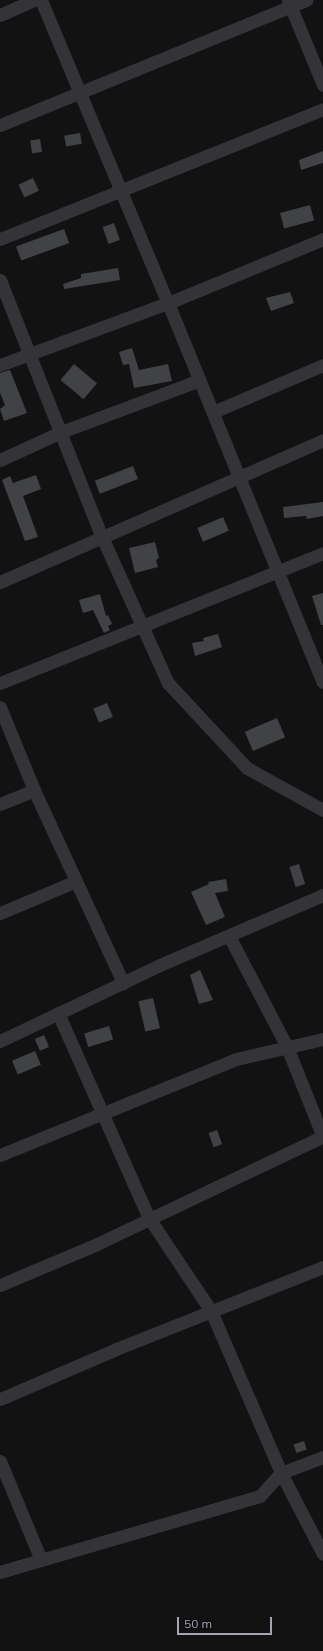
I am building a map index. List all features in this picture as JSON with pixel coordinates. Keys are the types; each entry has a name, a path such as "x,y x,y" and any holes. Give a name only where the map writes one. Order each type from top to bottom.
{"street":[{"path":"0,16 34,0"},
{"path":"40,0 200,380 323,681"},
{"path":"0,125 80,94 289,3 307,0"},
{"path":"289,3 323,85"},
{"path":"0,239 120,189 323,109"},
{"path":"0,364 168,303 323,239"},
{"path":"0,280 31,353 102,537 168,683 247,768 323,810"},
{"path":"213,412 323,365"},
{"path":"0,460 62,432 200,380"},
{"path":"0,582 323,440"},
{"path":"0,683 323,553"},
{"path":"0,707 34,790 123,983"},
{"path":"0,804 34,790"},
{"path":"0,913 76,881"},
{"path":"0,1040 123,983 323,895"},
{"path":"0,1285 150,1218 323,1137 287,1047 229,936"},
{"path":"58,1013 101,1114 150,1218 211,1311 281,1473 323,1554"},
{"path":"0,1155 236,1059 323,1039"},
{"path":"0,1399 211,1311 323,1267"},
{"path":"0,1572 260,1496 281,1473 323,1457"},
{"path":"0,1461 41,1560"}],"building":[{"path":"80,133 82,144 66,147 64,136"},
{"path":"40,139 42,152 32,153 30,141"},
{"path":"323,151 323,163 301,170 299,160"},
{"path":"33,178 39,191 24,197 18,185"},
{"path":"310,205 314,220 284,228 280,213"},
{"path":"114,223 120,240 109,244 103,227"},
{"path":"64,229 69,243 21,261 16,246"},
{"path":"118,268 120,280 64,289 63,284 81,278 81,274"},
{"path":"290,292 294,303 271,311 266,298"},
{"path":"132,348 139,370 168,364 172,381 134,388 129,364 123,365 119,352"},
{"path":"74,364 97,383 83,399 61,380"},
{"path":"10,370 27,413 4,421 0,409 5,405 0,393 0,373"},
{"path":"133,466 138,479 100,494 95,481"},
{"path":"36,475 41,489 23,496 38,537 25,541 2,480 10,476 13,483"},
{"path":"323,502 323,516 307,519 306,516 284,518 283,507"},
{"path":"223,517 229,531 203,542 197,528"},
{"path":"155,542 159,558 156,560 158,567 135,573 129,548"},
{"path":"323,593 323,625 321,625 312,596"},
{"path":"100,594 106,616 108,615 112,624 108,626 110,630 104,633 93,610 83,613 79,600"},
{"path":"218,634 222,647 195,656 192,643 204,641 203,638"},
{"path":"107,703 113,717 99,723 93,709"},
{"path":"277,718 285,737 253,751 245,732"},
{"path":"299,864 305,884 296,887 289,867"},
{"path":"226,879 228,891 215,893 225,917 206,925 191,892 209,884 208,882"},
{"path":"200,970 213,1000 199,1004 190,975"},
{"path":"153,998 160,1028 145,1032 138,1001"},
{"path":"109,1026 113,1039 88,1047 84,1034"},
{"path":"44,1035 49,1047 40,1051 35,1039"},
{"path":"35,1051 41,1065 18,1075 12,1061"},
{"path":"217,1130 222,1144 214,1147 209,1133"},
{"path":"304,1441 307,1450 296,1453 294,1444"}]}
